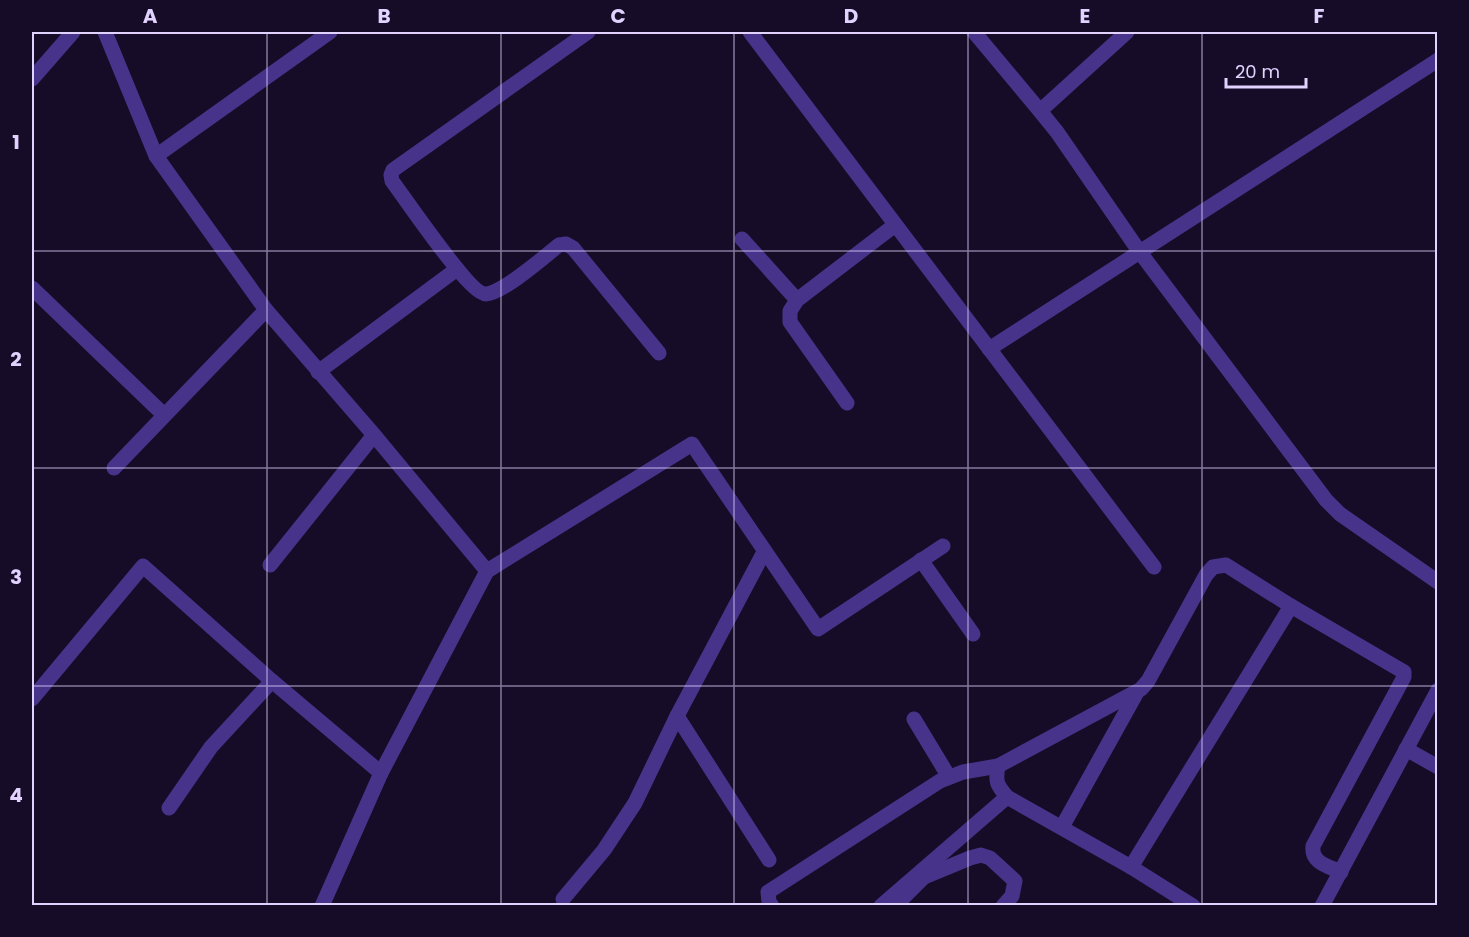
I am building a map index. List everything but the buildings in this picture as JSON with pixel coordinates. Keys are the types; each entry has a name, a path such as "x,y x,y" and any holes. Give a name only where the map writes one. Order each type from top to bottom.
{"street":[{"path":"32,79 73,32"},
{"path":"105,32 156,156 266,310 487,571"},
{"path":"156,156 330,32"},
{"path":"588,32 393,170 392,181 457,269 478,292 485,294 498,290 559,245 566,244 573,248 659,353"},
{"path":"750,32 1154,567"},
{"path":"974,32 1058,132 1139,250 1326,500 1340,514 1437,582"},
{"path":"1040,111 1127,32"},
{"path":"989,349 1139,250 1437,60"},
{"path":"847,403 790,322 790,311 797,300 895,225"},
{"path":"742,239 797,300"},
{"path":"318,372 457,269"},
{"path":"32,288 164,415"},
{"path":"114,468 266,310"},
{"path":"270,565 374,435"},
{"path":"322,906 381,773 487,571 692,444 818,629 943,546"},
{"path":"563,899 604,850 635,803 677,716 764,552"},
{"path":"921,560 973,634"},
{"path":"1062,827 1137,692 1148,681 1206,575 1213,567 1226,565 1404,672 1404,677 1313,846 1312,855 1315,859 1341,872"},
{"path":"32,698 143,566 272,681 381,773"},
{"path":"1131,867 1291,606"},
{"path":"169,808 211,747 272,681"},
{"path":"1322,906 1437,690"},
{"path":"772,906 768,892 949,777 963,772 998,766 1137,692"},
{"path":"677,716 769,860"},
{"path":"914,719 949,777"},
{"path":"1406,748 1437,767"},
{"path":"998,766 997,785 1007,796 1131,867 1193,906"},
{"path":"881,906 1007,796"},
{"path":"895,906 924,877 981,855 990,858 1015,881 1012,896 1003,906"}]}
